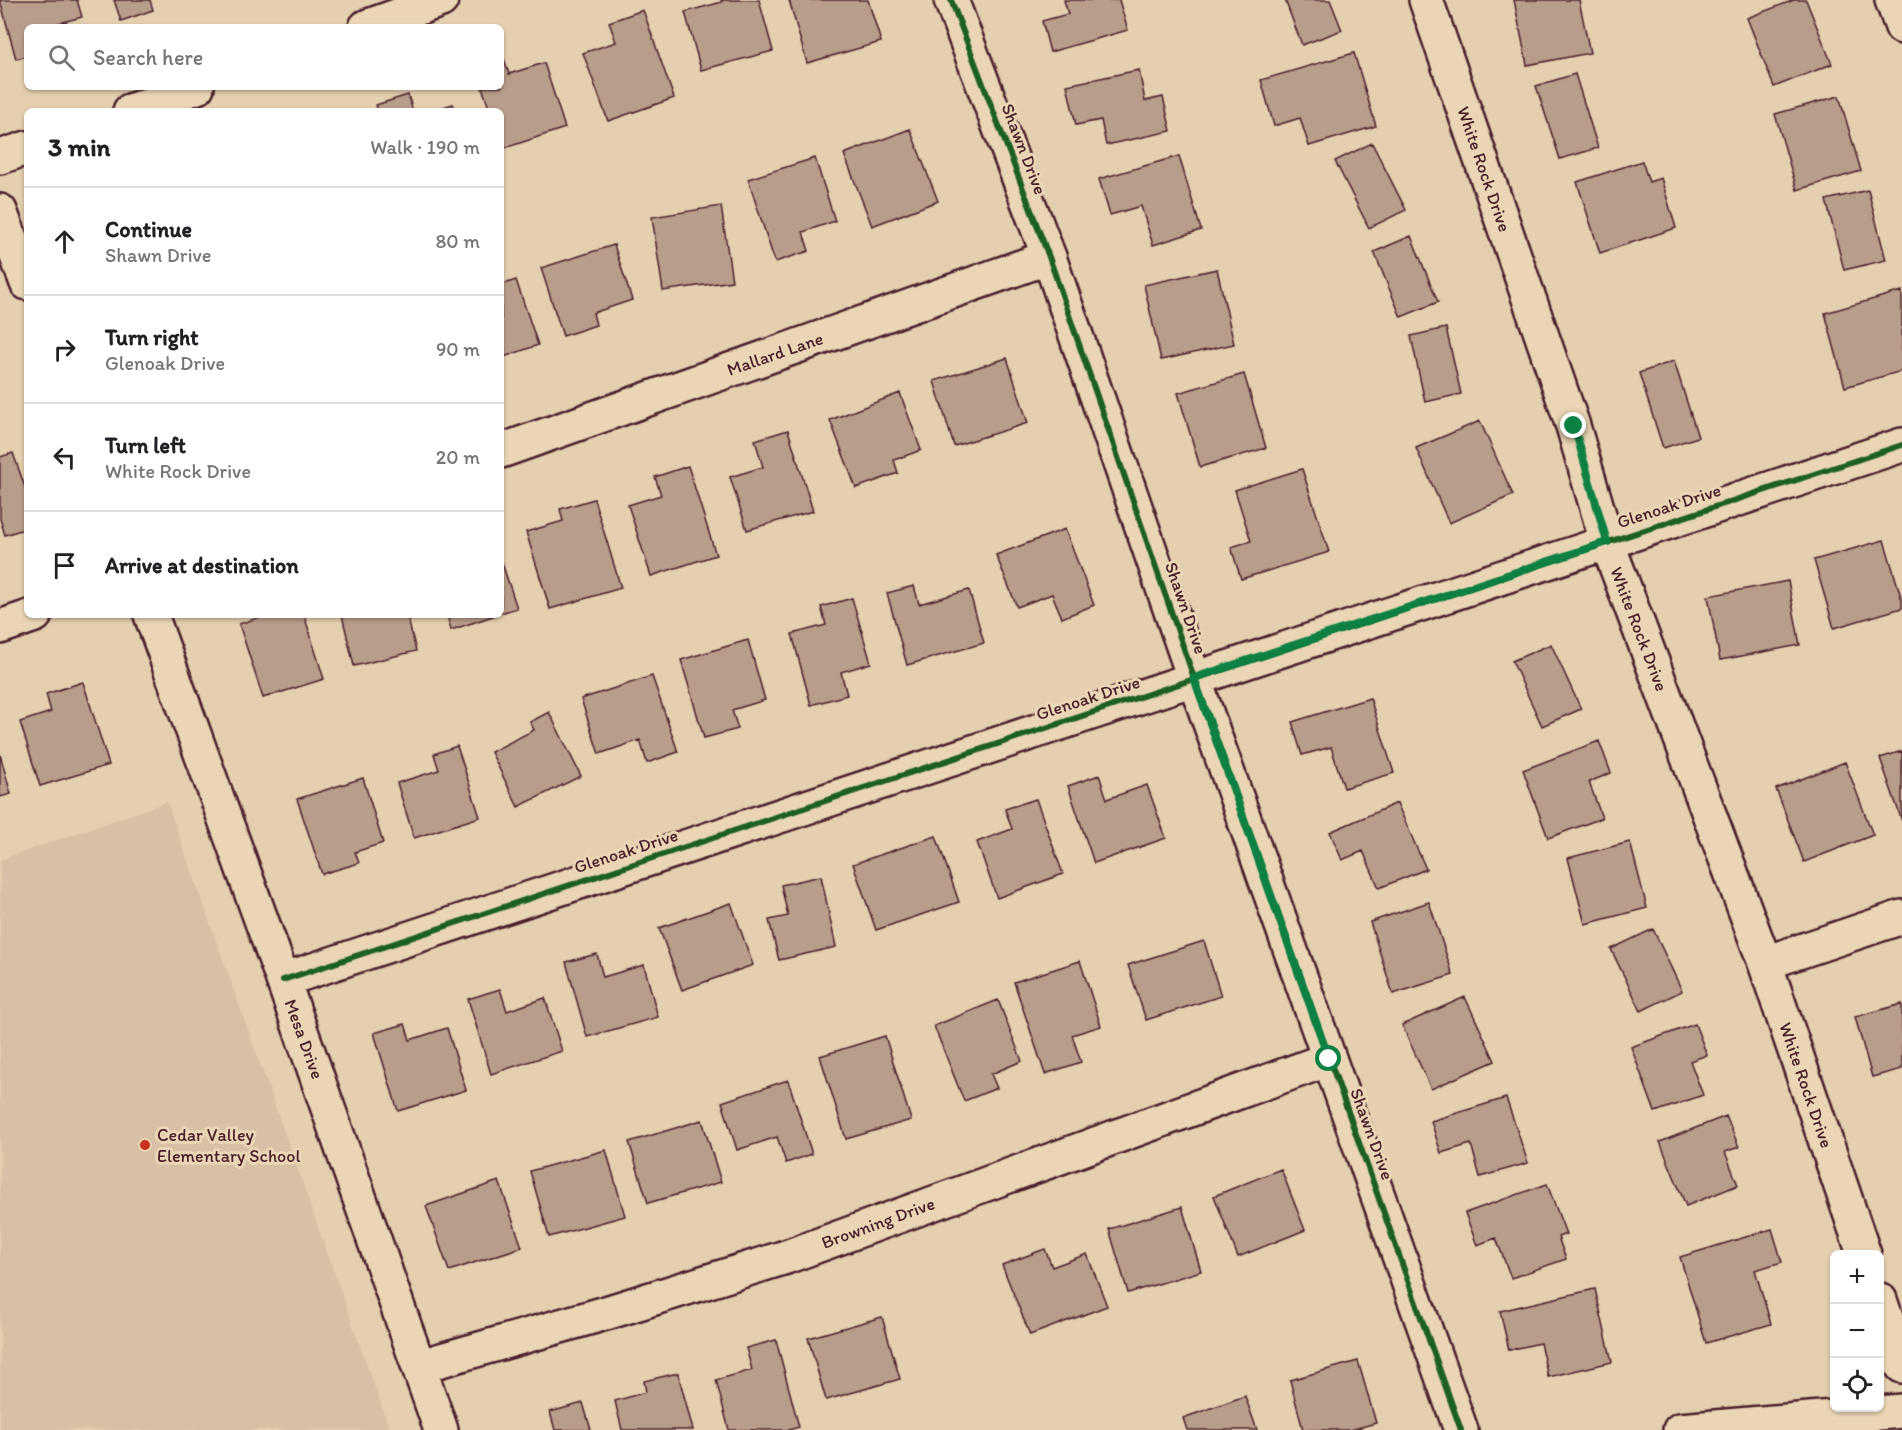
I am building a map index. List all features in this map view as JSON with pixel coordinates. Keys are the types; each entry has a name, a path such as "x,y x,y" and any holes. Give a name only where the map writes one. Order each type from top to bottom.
{"street":[{"path":"374,24 441,0"},
{"name":"Shawn Drive","path":"951,0 1049,257 1194,678 1461,1430"},
{"name":"White Rock Drive","path":"1426,0 1574,426 1607,542 1765,963 1863,1250"},
{"path":"1892,0 1902,27"},
{"path":"138,108 189,90"},
{"path":"0,158 24,149"},
{"path":"0,211 24,275"},
{"name":"Mallard Lane","path":"504,450 1049,257"},
{"name":"Glenoak Drive","path":"283,980 1902,445"},
{"path":"0,627 26,618"},
{"name":"Mesa Drive","path":"152,618 283,980 441,1430"},
{"path":"1765,963 1902,917"},
{"name":"Browning Drive","path":"420,1366 606,1313 786,1257 1329,1059"},
{"path":"1881,1304 1902,1366"},
{"path":"1680,1430 1902,1411"}],"shaded area":[{"name":"Cedar Valley Elementary School","path":"167,802 390,1430 0,1430 0,860"}],"building":[{"path":"0,0 77,0 82,17 55,24 24,24 24,57 16,59"},
{"path":"114,0 150,0 153,10 121,21"},
{"path":"721,0 759,0 773,51 701,70 685,12 722,2"},
{"path":"789,0 868,0 881,42 807,63"},
{"path":"1064,0 1119,0 1128,30 1050,52 1042,21 1068,14"},
{"path":"1285,0 1330,0 1342,30 1302,45"},
{"path":"1514,0 1579,0 1590,53 1527,65"},
{"path":"1794,0 1806,0 1832,64 1774,87 1747,18"},
{"path":"643,10 674,98 608,121 583,53 616,42 609,22"},
{"path":"1354,53 1376,126 1309,146 1300,118 1274,126 1261,80"},
{"path":"504,59 509,74 544,63 565,128 504,148 504,108 489,108 483,90 504,90"},
{"path":"1139,70 1145,101 1163,97 1171,131 1106,145 1101,120 1076,125 1067,85"},
{"path":"1575,74 1598,148 1560,159 1536,86"},
{"path":"408,95 412,108 377,108 376,105"},
{"path":"1839,96 1861,171 1797,190 1775,114"},
{"path":"453,104 454,108 440,108"},
{"path":"910,129 938,201 872,226 844,154"},
{"path":"1372,143 1406,210 1369,228 1335,161"},
{"path":"1179,156 1201,230 1153,245 1141,206 1110,215 1099,179"},
{"path":"815,158 835,221 803,232 809,251 775,262 748,179"},
{"path":"1642,161 1649,182 1661,178 1676,228 1600,253 1577,182"},
{"path":"1868,190 1886,260 1844,270 1826,200"},
{"path":"721,206 732,281 663,291 652,217"},
{"path":"1411,236 1438,302 1401,317 1374,252"},
{"path":"614,245 632,300 593,313 596,325 563,336 541,268"},
{"path":"1217,269 1234,344 1161,360 1144,285"},
{"path":"516,280 538,345 504,357 504,284"},
{"path":"1902,291 1902,371 1845,387 1825,313"},
{"path":"1446,328 1461,394 1425,402 1411,336"},
{"path":"1007,358 1028,423 954,446 934,381"},
{"path":"1674,361 1698,437 1663,448 1639,373"},
{"path":"1244,374 1266,448 1200,467 1178,393"},
{"path":"900,393 921,450 894,460 898,473 856,488 830,420"},
{"path":"1480,421 1513,495 1449,523 1416,448"},
{"path":"788,430 813,511 747,530 730,477 763,467 755,440"},
{"path":"13,453 24,484 24,529 5,535 0,519 0,457"},
{"path":"688,466 716,555 651,576 628,505 661,495 655,477"},
{"path":"1302,469 1329,552 1241,579 1231,547 1251,541 1235,490"},
{"path":"594,499 621,588 550,609 526,532 563,521 560,509"},
{"path":"1065,529 1094,605 1062,618 1052,594 1017,607 996,555"},
{"path":"1884,540 1902,600 1902,608 1834,628 1814,560"},
{"path":"504,569 517,608 504,612"},
{"path":"1788,581 1800,645 1720,660 1708,596"},
{"path":"914,586 919,604 969,590 984,643 907,665 887,593"},
{"path":"852,598 871,663 841,672 847,695 811,705 792,634 826,625 821,607"},
{"path":"258,618 305,618 324,679 263,698 239,624"},
{"path":"343,618 408,618 416,651 354,666"},
{"path":"448,618 487,618 451,630"},
{"path":"748,640 765,700 732,710 738,729 704,738 681,660"},
{"path":"1551,644 1581,709 1542,726 1512,661"},
{"path":"652,676 678,752 647,763 640,740 599,754 581,699"},
{"path":"83,682 109,765 40,786 20,722 51,712 46,694"},
{"path":"1370,698 1394,773 1344,788 1331,747 1302,755 1292,722"},
{"path":"549,712 581,776 518,807 491,752 534,730 530,722"},
{"path":"1599,741 1611,773 1589,782 1602,818 1548,838 1523,770"},
{"path":"457,746 480,817 414,838 397,783 439,770 434,754"},
{"path":"1902,751 1902,821 1880,758"},
{"path":"0,754 11,794 0,797"},
{"path":"1845,762 1873,835 1804,862 1776,789"},
{"path":"1099,775 1107,799 1147,785 1166,838 1094,863 1068,786"},
{"path":"363,778 383,843 355,852 359,863 322,874 297,799"},
{"path":"1036,799 1063,874 997,898 977,842 1012,829 1005,809"},
{"path":"1397,803 1426,869 1379,888 1363,851 1342,860 1330,832"},
{"path":"936,836 959,902 876,930 853,864"},
{"path":"1630,842 1647,908 1585,924 1568,858"},
{"path":"821,876 836,947 779,960 769,920 788,916 781,885"},
{"path":"1429,902 1453,975 1393,994 1370,922"},
{"path":"731,903 753,965 682,990 659,928"},
{"path":"1653,929 1682,991 1641,1011 1611,949"},
{"path":"1204,941 1221,996 1146,1020 1128,965"},
{"path":"597,954 603,977 644,965 658,1017 587,1037 566,962"},
{"path":"1080,961 1101,1026 1072,1035 1081,1062 1045,1074 1014,982"},
{"path":"500,989 507,1011 545,998 562,1051 491,1074 468,999"},
{"path":"1465,997 1495,1061 1431,1089 1402,1025"},
{"path":"998,1000 1022,1061 991,1074 997,1088 964,1101 934,1026"},
{"path":"1902,1004 1902,1069 1872,1077 1855,1017"},
{"path":"405,1024 410,1040 447,1028 466,1090 398,1111 374,1033"},
{"path":"1695,1024 1707,1055 1690,1061 1703,1095 1655,1112 1631,1047"},
{"path":"885,1036 911,1120 846,1139 820,1056"},
{"path":"788,1080 812,1154 786,1163 777,1137 737,1150 722,1102"},
{"path":"1506,1098 1528,1163 1480,1177 1471,1144 1441,1153 1431,1121"},
{"path":"1726,1116 1739,1147 1725,1152 1738,1185 1686,1206 1660,1142"},
{"path":"702,1120 721,1182 648,1203 629,1142"},
{"path":"606,1150 625,1216 549,1237 530,1171"},
{"path":"1281,1169 1305,1230 1238,1257 1214,1196"},
{"path":"499,1181 522,1247 449,1271 426,1206"},
{"path":"1547,1184 1566,1234 1558,1237 1566,1259 1511,1278 1496,1238 1477,1245 1465,1213"},
{"path":"1182,1207 1201,1271 1128,1293 1109,1229"},
{"path":"1772,1229 1782,1262 1755,1270 1771,1324 1706,1343 1680,1257"},
{"path":"1045,1249 1052,1267 1087,1254 1107,1306 1030,1335 1002,1265"},
{"path":"1595,1289 1612,1362 1548,1377 1540,1343 1509,1350 1500,1311"},
{"path":"882,1317 900,1379 826,1400 808,1338"},
{"path":"776,1340 799,1427 789,1430 729,1430 716,1380 752,1370 746,1348"},
{"path":"1358,1361 1376,1423 1350,1430 1303,1430 1290,1380"},
{"path":"678,1373 693,1430 622,1430 615,1401 646,1392 644,1381"},
{"path":"1245,1396 1257,1430 1187,1430 1183,1418"},
{"path":"583,1403 591,1430 555,1430 550,1412"}],"cycle path":[{"path":"951,0 1049,257 1194,678 1461,1430"},
{"path":"283,980 1902,445"}],"place":[{"name":"Cedar Valley Elementary School","path":"145,1145"}],"route":[{"path":"1329,1059 1194,678 1607,542 1574,426"}]}
